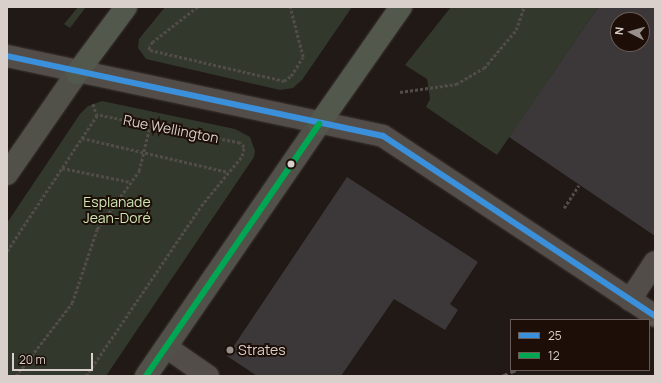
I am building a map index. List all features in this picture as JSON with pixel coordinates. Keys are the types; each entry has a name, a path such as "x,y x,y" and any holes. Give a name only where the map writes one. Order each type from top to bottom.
{"highway":[{"path":"77,73 126,7"},
{"path":"318,124 401,7"}],"main road":[{"path":"7,174 77,73"},
{"path":"146,376 318,124"}],"street":[{"path":"7,56 77,73 318,124 383,136 655,316"},
{"path":"630,300 655,262"},
{"path":"166,347 208,376"}],"path":[{"path":"198,7 149,47 156,53 281,80 289,79 303,57 290,7"},
{"path":"400,92 456,84 479,71 508,43 521,19 524,7"},
{"path":"7,250 97,115 93,104"},
{"name":"Rue Wellington","path":"97,115 240,143 244,147 242,156 228,172"},
{"path":"16,376 72,303 98,229 139,171 150,125"},
{"path":"82,138 228,172 201,206 86,376"},
{"path":"62,168 131,182"},
{"path":"564,208 578,185"}],"green space":[{"path":"78,7 86,7 70,28 64,24"},
{"path":"165,7 352,7 302,80 293,88 280,90 146,59 138,48 139,39"},
{"path":"451,7 598,7 497,155 426,107 430,99 427,79 405,65"},
{"name":"Esplanade Jean-Doré","path":"102,101 235,129 250,137 255,151 254,157 106,376 7,376 7,223 80,114 88,106"}],"building":[{"path":"598,7 655,7 655,236 509,137"},
{"path":"347,177 478,262 450,304 458,310 445,330 394,299 341,376 257,376 227,356"}],"railway":[{"path":"650,323 655,322"},
{"path":"502,376 514,371"}],"transit line":[{"name":"25","path":"7,56 383,136 655,316"},
{"name":"12","path":"146,376 319,124"}],"place":[{"name":"Strates","path":"230,350"}]}
